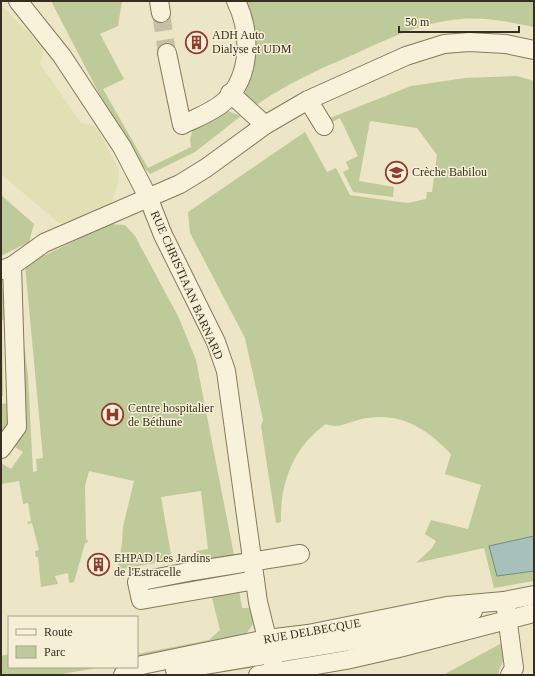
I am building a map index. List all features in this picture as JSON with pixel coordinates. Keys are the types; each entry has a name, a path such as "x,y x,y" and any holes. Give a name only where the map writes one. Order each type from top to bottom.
{"street":[{"name":"RUE CHRISTIAAN BARNARD","path":"18,1 62,56 122,147 148,197 163,235 216,342 226,371 252,562 260,610 269,646 270,674"},
{"path":"167,53 182,125 210,111 225,101 242,76 246,62 246,36 240,9 236,1"},
{"path":"1,449 17,427 6,268 44,243 180,184 206,168 265,125 308,100 406,56 444,44 463,43 506,44 534,50"},
{"path":"230,93 265,125"},
{"path":"308,100 324,126"},
{"path":"255,580 141,600 137,582 193,571 300,554"},
{"name":"RUE DELBECQUE","path":"138,667 142,665 269,646 385,635 452,618 504,601 534,595"},
{"path":"504,601 509,620 516,672"},
{"path":"270,674 346,660 399,648 534,613"},
{"name":"RUE DELBECQUE","path":"135,675 161,673 269,646"},
{"name":"RUE DELBECQUE","path":"123,675 136,668"}],"shaded area":[{"path":"1,5 44,48 40,64 81,123 95,126 119,169 118,183 110,207 68,224 58,222 1,174"}],"green space":[{"path":"51,1 122,1 118,26 100,34 124,79 103,89 148,168 191,147 190,139 193,129 221,112 228,111 241,116 195,152 150,174 130,153"},
{"path":"240,1 534,1 534,27 498,20 480,19 461,19 433,23 393,37 316,71 255,106 247,99 245,94 248,76"},
{"path":"517,76 534,81 534,581 494,588 484,548 416,563 432,548 436,541 425,534 431,520 468,529 481,485 445,474 451,454 441,444 421,429 398,419 372,417 338,426 326,424 315,433 297,455 291,467 283,493 281,522 276,523 261,426 263,420 245,338 190,233 188,212 305,132 327,172 336,168 350,195 407,203 426,199 427,192 432,192 437,155 417,128 370,121 359,181 394,187 393,197 353,192 343,172 349,169 346,162 358,156 340,118 328,124 325,120 411,86 465,78"},
{"path":"1,195 34,224 29,242 1,256"},
{"path":"109,224 125,225 135,236 179,318 196,360 235,560 202,565 196,551 208,549 201,491 161,497 172,560 117,570 122,544 123,527 134,481 89,471 85,486 86,539 88,540 87,543 85,543 74,582 69,583 68,573 55,576 58,584 41,587 38,557 36,557 35,551 39,550 32,523 28,524 27,522 31,521 28,503 23,504 19,481 1,484 1,463 11,469 23,452 12,445 22,328 28,376 33,472 37,471 36,459 43,458 25,265"},
{"path":"1,286 5,293 8,319 2,320 3,396 1,396"},
{"path":"11,403 11,419 1,438 1,404"},
{"path":"239,590 242,608 252,608 254,623 246,634 239,637 138,661 138,654 209,640 220,630 211,594"},
{"path":"502,643 505,657 499,670 499,675 443,675"},
{"path":"8,654 8,668 96,668 57,675 1,675 1,656"}],"water":[{"path":"534,536 534,571 497,576 489,546"}],"tunnel":[{"path":"161,13 167,53"}],"place":[{"name":"ADH Auto Dialyse et UDM","path":"197,42"},
{"name":"Crèche Babilou","path":"397,172"},
{"name":"Centre hospitalier de Béthune","path":"112,415"},
{"name":"EHPAD Les Jardins de l'Estracelle","path":"98,565"}]}
